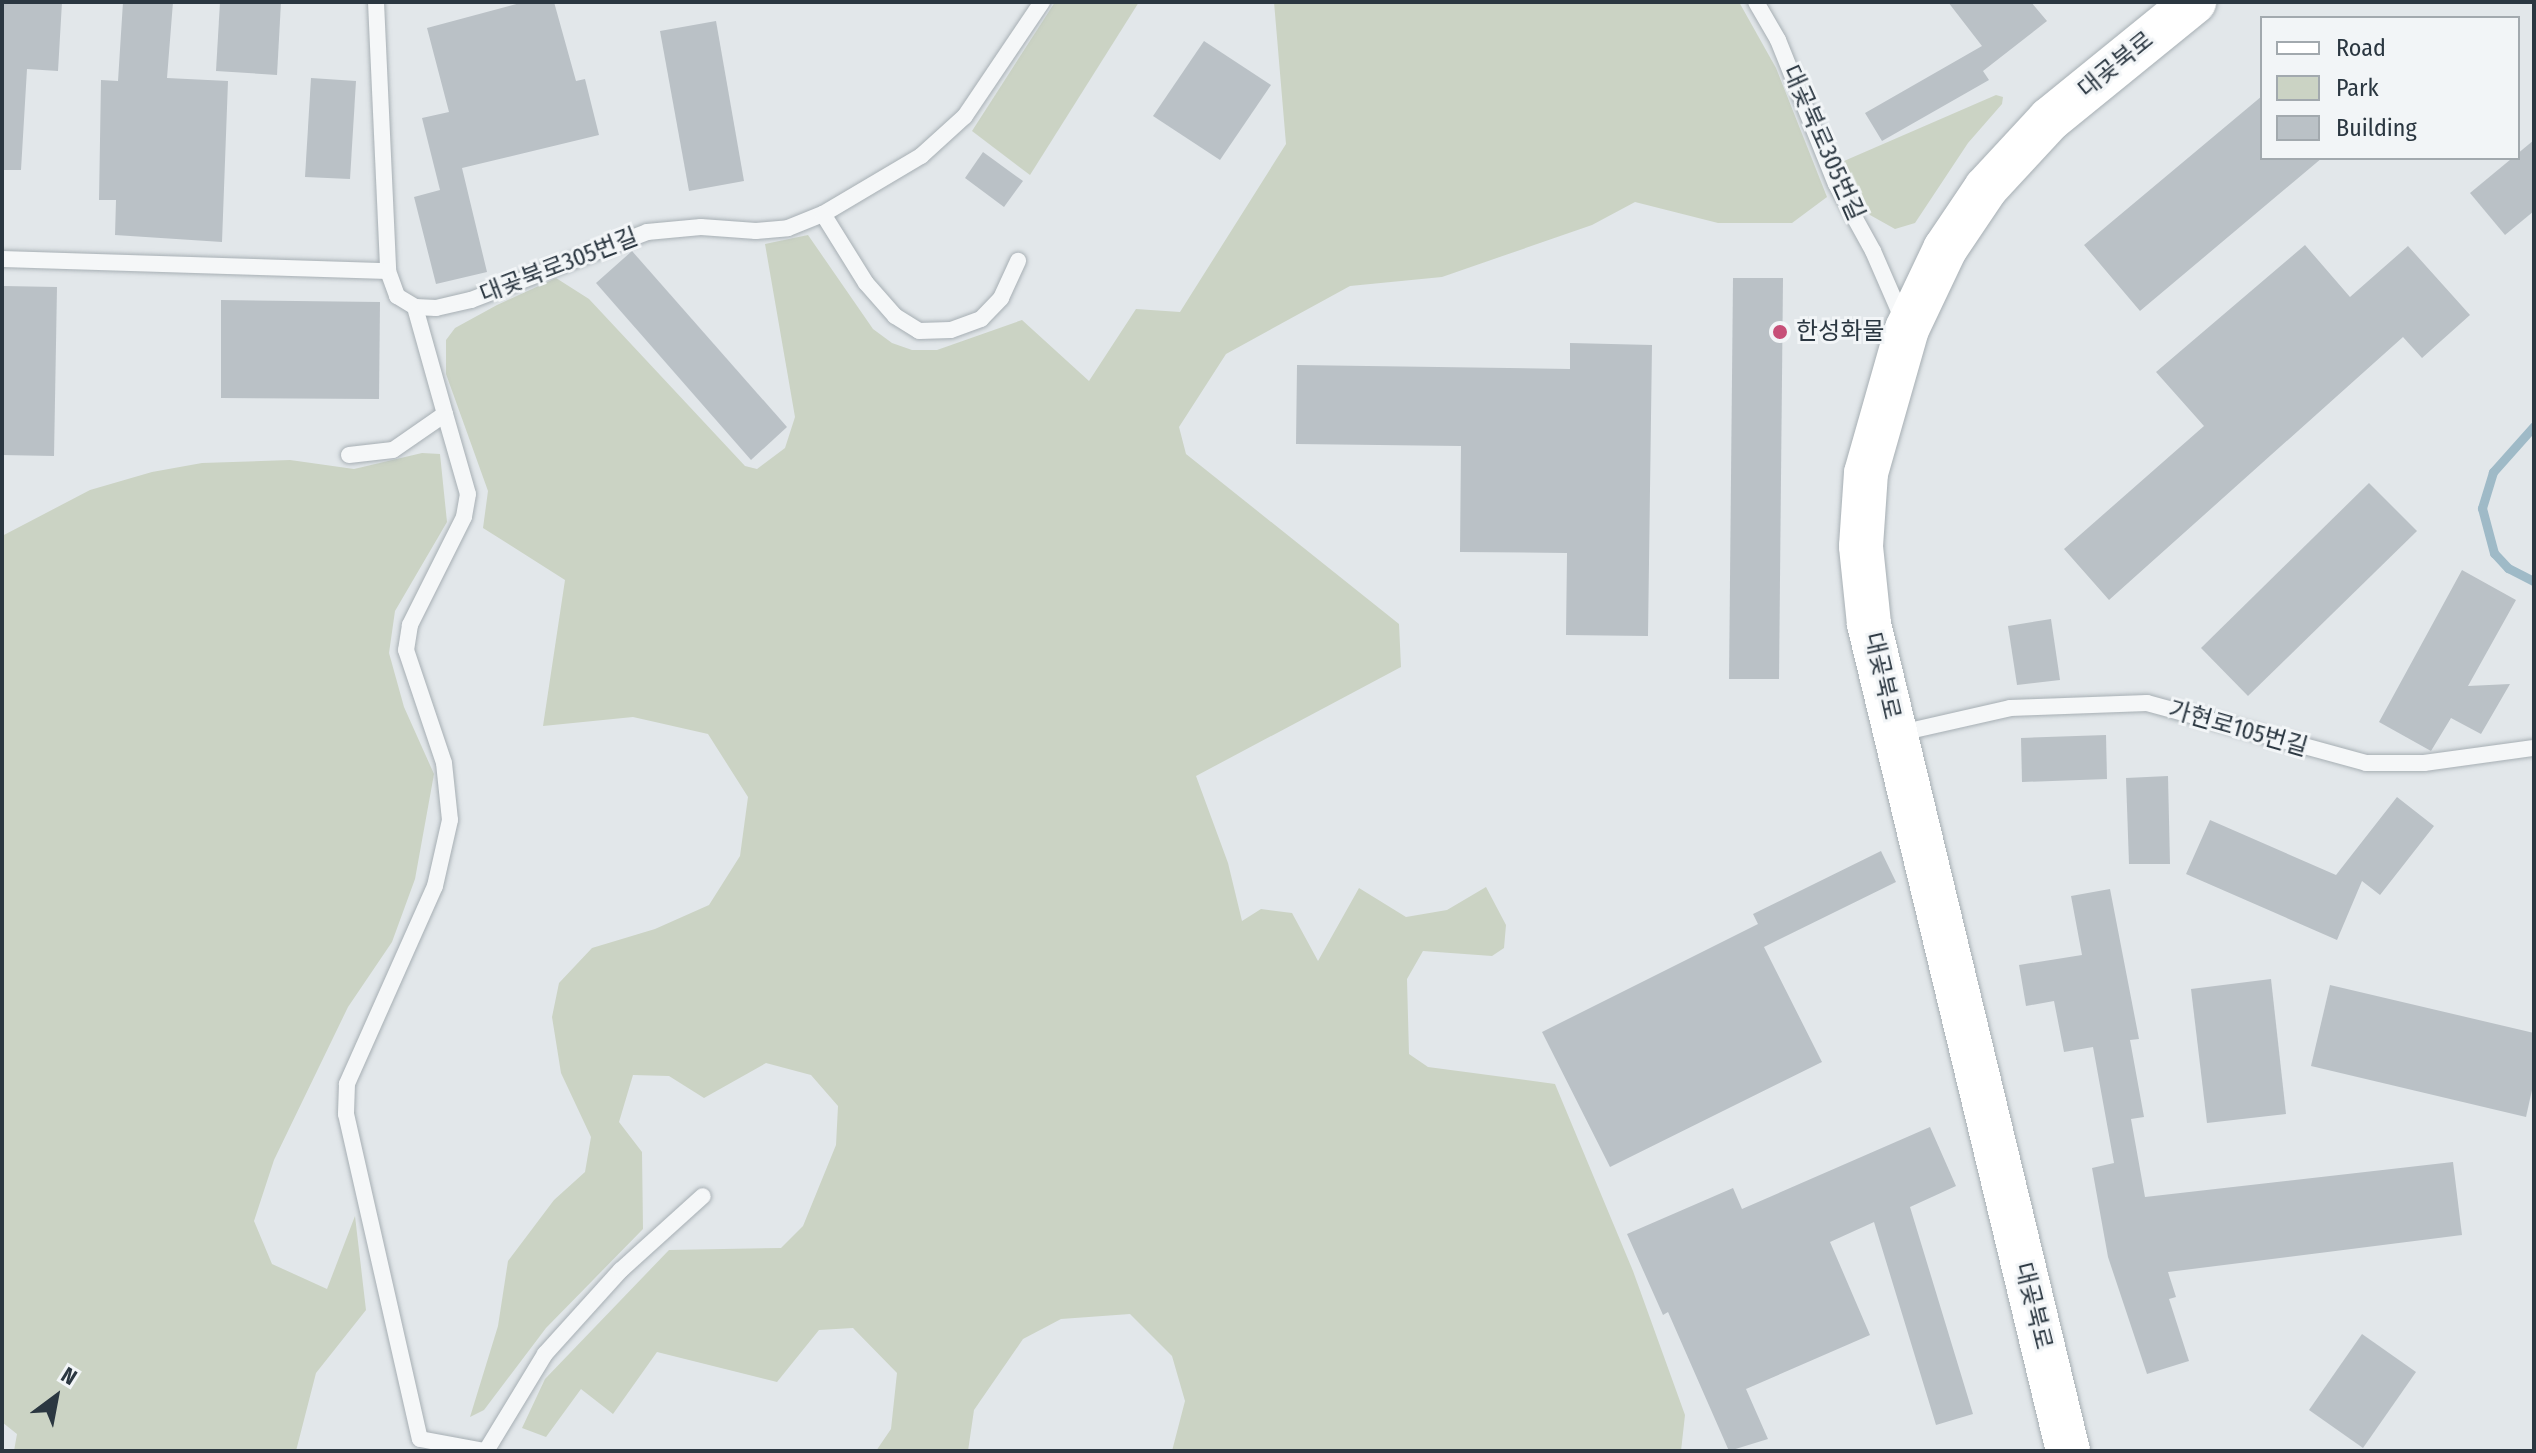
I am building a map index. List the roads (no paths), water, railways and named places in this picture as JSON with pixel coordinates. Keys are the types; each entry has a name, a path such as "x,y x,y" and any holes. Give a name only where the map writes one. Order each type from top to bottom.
{"street":[{"name":"대곶북로","path":"2068,1451 1869,624 1861,546 1866,473 1907,329 1945,249 1986,188 2050,119 2194,2"}],"lane":[{"path":"376,2 388,271 397,296 415,307 468,494 464,517 410,625 406,650 444,763 450,820 424,914 347,1084 346,1114 420,1439 486,1451 545,1354 621,1270 703,1196"},
{"name":"대곶북로305번길","path":"415,307 471,300 647,232 701,227 756,231 788,228 823,214 921,156 965,116 1042,2"},
{"name":"대곶북로305번길","path":"1756,2 1778,40 1836,184 1873,251 1907,329"},
{"path":"823,214 866,283 895,316 919,331 951,330 981,319 1001,298 1018,261"},
{"path":"2,259 388,271"},
{"path":"349,455 393,450 445,414"},
{"name":"가현로105번길","path":"1895,734 2010,708 2147,703 2366,763 2424,763 2534,748"}],"waterway":[{"path":"2534,426 2493,472 2482,508 2494,553 2508,568 2534,581"}],"place":[{"name":"한성화물","path":"1780,332"}]}
